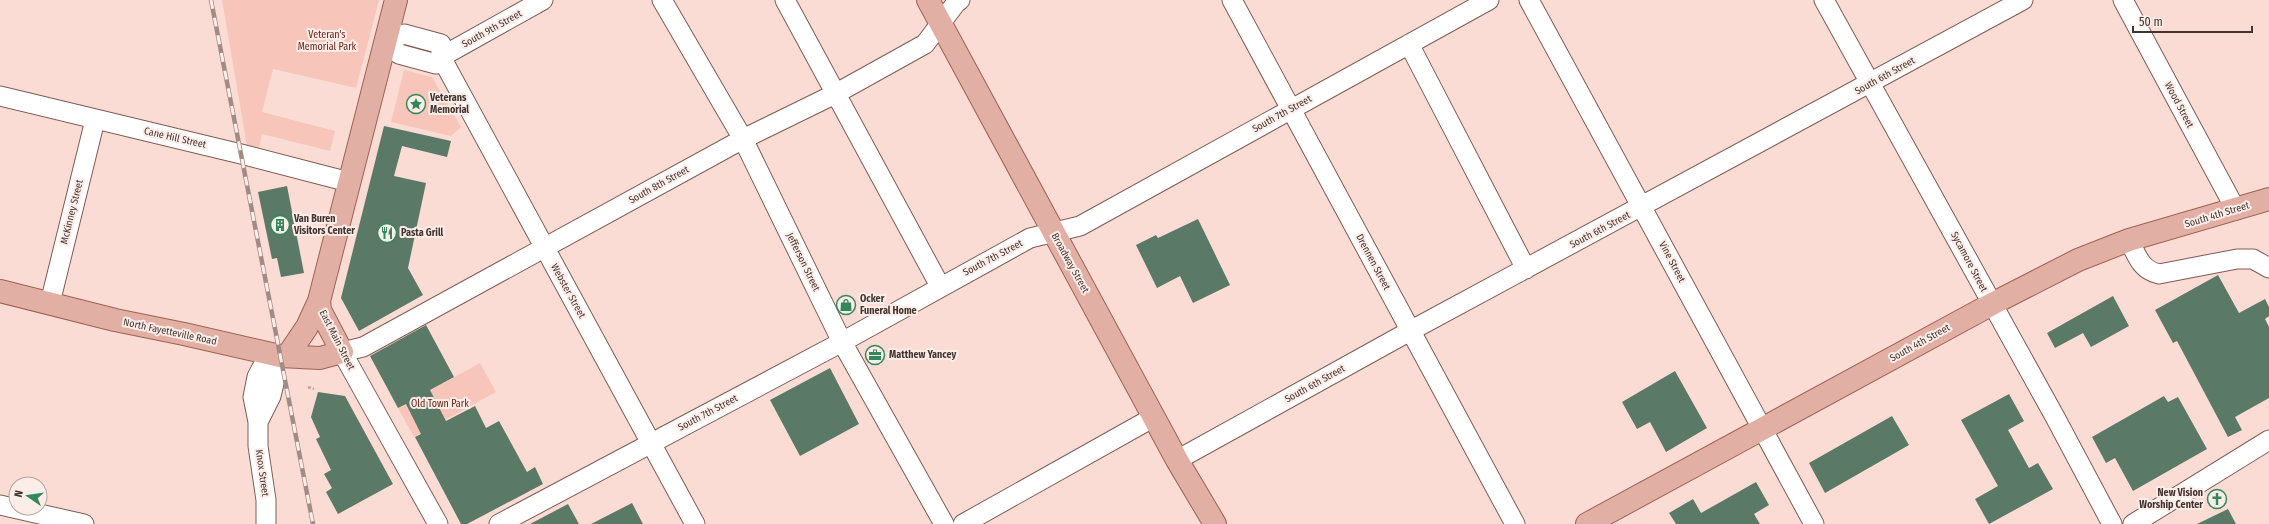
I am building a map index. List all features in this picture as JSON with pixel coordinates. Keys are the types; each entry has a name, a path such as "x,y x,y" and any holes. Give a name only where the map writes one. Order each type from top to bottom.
{"main road":[{"name":"East Main Street","path":"342,352 320,310 319,300 396,0"},
{"name":"Broadway Street","path":"928,0 1177,460 1215,524"},
{"name":"South 4th Street","path":"1587,524 1763,430 1992,304 2078,260 2129,240 2236,210 2269,198"},
{"name":"North Fayetteville Road","path":"0,291 115,320 279,354 320,358 342,352"},
{"path":"279,354 306,327 319,300"}],"street":[{"name":"South 9th Street","path":"440,57 543,0"},
{"name":"Jefferson Street","path":"662,0 743,139 842,342 944,524"},
{"path":"784,0 940,286"},
{"name":"South 8th Street","path":"342,352 363,347 743,139 835,94 926,44 956,3 960,0"},
{"name":"Drennen Street","path":"1232,0 1515,524"},
{"name":"South 7th Street","path":"499,524 842,342 940,286 1030,238 1080,226 1489,0"},
{"name":"Vine Street","path":"1529,0 1643,207 1814,524"},
{"name":"Sycamore Street","path":"1824,0 2055,417 2112,524"},
{"name":"South 6th Street","path":"1177,460 1410,331 1643,207 2024,0"},
{"name":"Wood Street","path":"2123,0 2236,210"},
{"path":"385,42 399,54 436,64 440,57"},
{"path":"1409,44 1526,269"},
{"name":"Webster Street","path":"440,57 695,524"},
{"name":"Cane Hill Street","path":"0,96 241,154 349,182"},
{"name":"McKinney Street","path":"50,303 95,120"},
{"path":"2129,240 2142,266 2149,272 2159,274 2237,259 2253,259 2269,268"},
{"name":"East Main Street","path":"342,352 438,524"},
{"name":"Knox Street","path":"266,524 266,500 258,446 258,422 271,396 279,354"},
{"path":"964,524 1154,417"},
{"path":"2133,524 2269,440"},
{"path":"0,505 84,524"}],"path":[{"path":"308,387 314,388"}],"green space":[{"name":"Veteran's Memorial Park","path":"222,0 379,0 356,88 273,69 262,112 335,131 330,151 262,134 259,148 247,146"},
{"path":"404,70 432,77 461,127 451,136 391,122"},
{"name":"Old Town Park","path":"480,363 496,392 414,437 398,408"}],"building":[{"path":"384,126 451,141 447,157 402,146 394,176 426,183 408,268 423,295 359,331 341,298"},
{"name":"Van Buren Visitors Center","path":"287,186 304,273 281,277 277,258 272,259 258,192"},
{"path":"1198,219 1230,285 1193,303 1180,276 1157,288 1136,245 1156,235 1158,238"},
{"path":"2218,275 2239,313 2265,299 2269,307 2269,316 2265,319 2269,327 2269,398 2235,417 2242,430 2228,437 2177,341 2173,343 2155,310"},
{"path":"2113,296 2129,326 2091,347 2083,333 2055,348 2047,333"},
{"path":"426,325 454,377 430,390 446,421 475,406 486,428 499,421 527,472 535,467 543,484 467,524 461,524 415,437 421,434 406,404 398,408 370,356"},
{"path":"830,368 859,424 800,456 770,400"},
{"path":"1675,371 1707,428 1666,452 1650,422 1637,429 1622,402"},
{"path":"318,392 345,396 393,484 338,514 326,492 332,488 324,474 331,470 316,439 320,437 311,417"},
{"path":"2009,394 2024,421 2008,430 2029,468 2038,463 2053,489 1989,524 1975,499 1998,486 1961,420"},
{"path":"2164,396 2168,402 2178,397 2207,449 2133,491 2115,458 2106,463 2092,437"},
{"path":"1892,416 1909,445 1825,493 1809,463"},
{"path":"1756,482 1769,505 1754,514 1760,524 1676,524 1669,513 1693,499 1701,513"},
{"path":"632,503 643,524 591,524"},
{"path":"568,504 579,524 530,524"},
{"path":"2228,509 2236,524 2197,524"}],"railway":[{"path":"211,0 313,524"}],"place":[{"name":"Veterans Memorial","path":"416,104"},
{"name":"Van Buren Visitors Center","path":"280,225"},
{"name":"Pasta Grill","path":"387,233"},
{"name":"Ocker Funeral Home","path":"846,305"},
{"name":"Matthew Yancey","path":"875,355"},
{"name":"New Vision Worship Center","path":"2217,499"}]}
